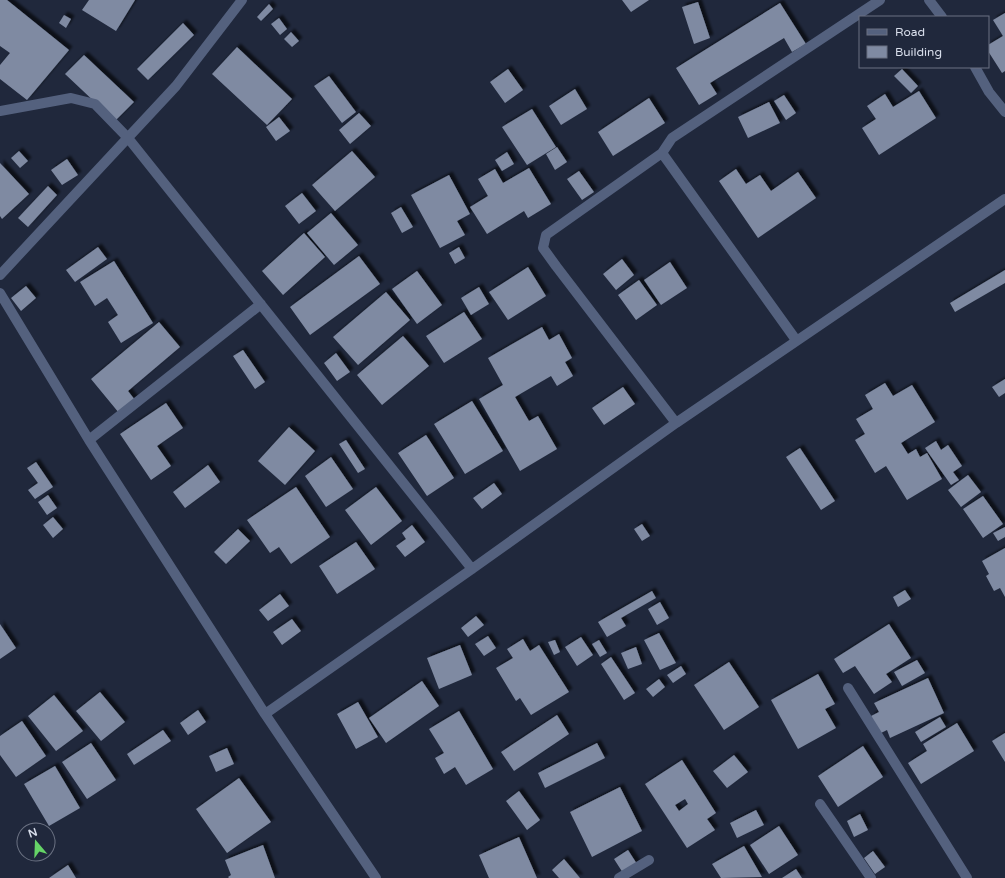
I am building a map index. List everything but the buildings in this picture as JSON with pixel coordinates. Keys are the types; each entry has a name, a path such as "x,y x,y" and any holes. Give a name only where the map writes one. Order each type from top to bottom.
{"street":[{"path":"0,275 176,86 242,0"},
{"path":"676,423 543,248 546,235 662,153 672,138 880,0"},
{"path":"929,0 941,16"},
{"path":"976,68 989,92 1005,112"},
{"path":"0,110 71,98 95,104 128,138 472,569"},
{"path":"662,153 796,340"},
{"path":"265,714 472,569 676,423 796,340 1005,200"},
{"path":"0,293 89,440 265,714 376,878"},
{"path":"89,440 261,304"},
{"path":"848,688 967,878"},
{"path":"820,804 871,878"},
{"path":"619,878 649,860"}]}
